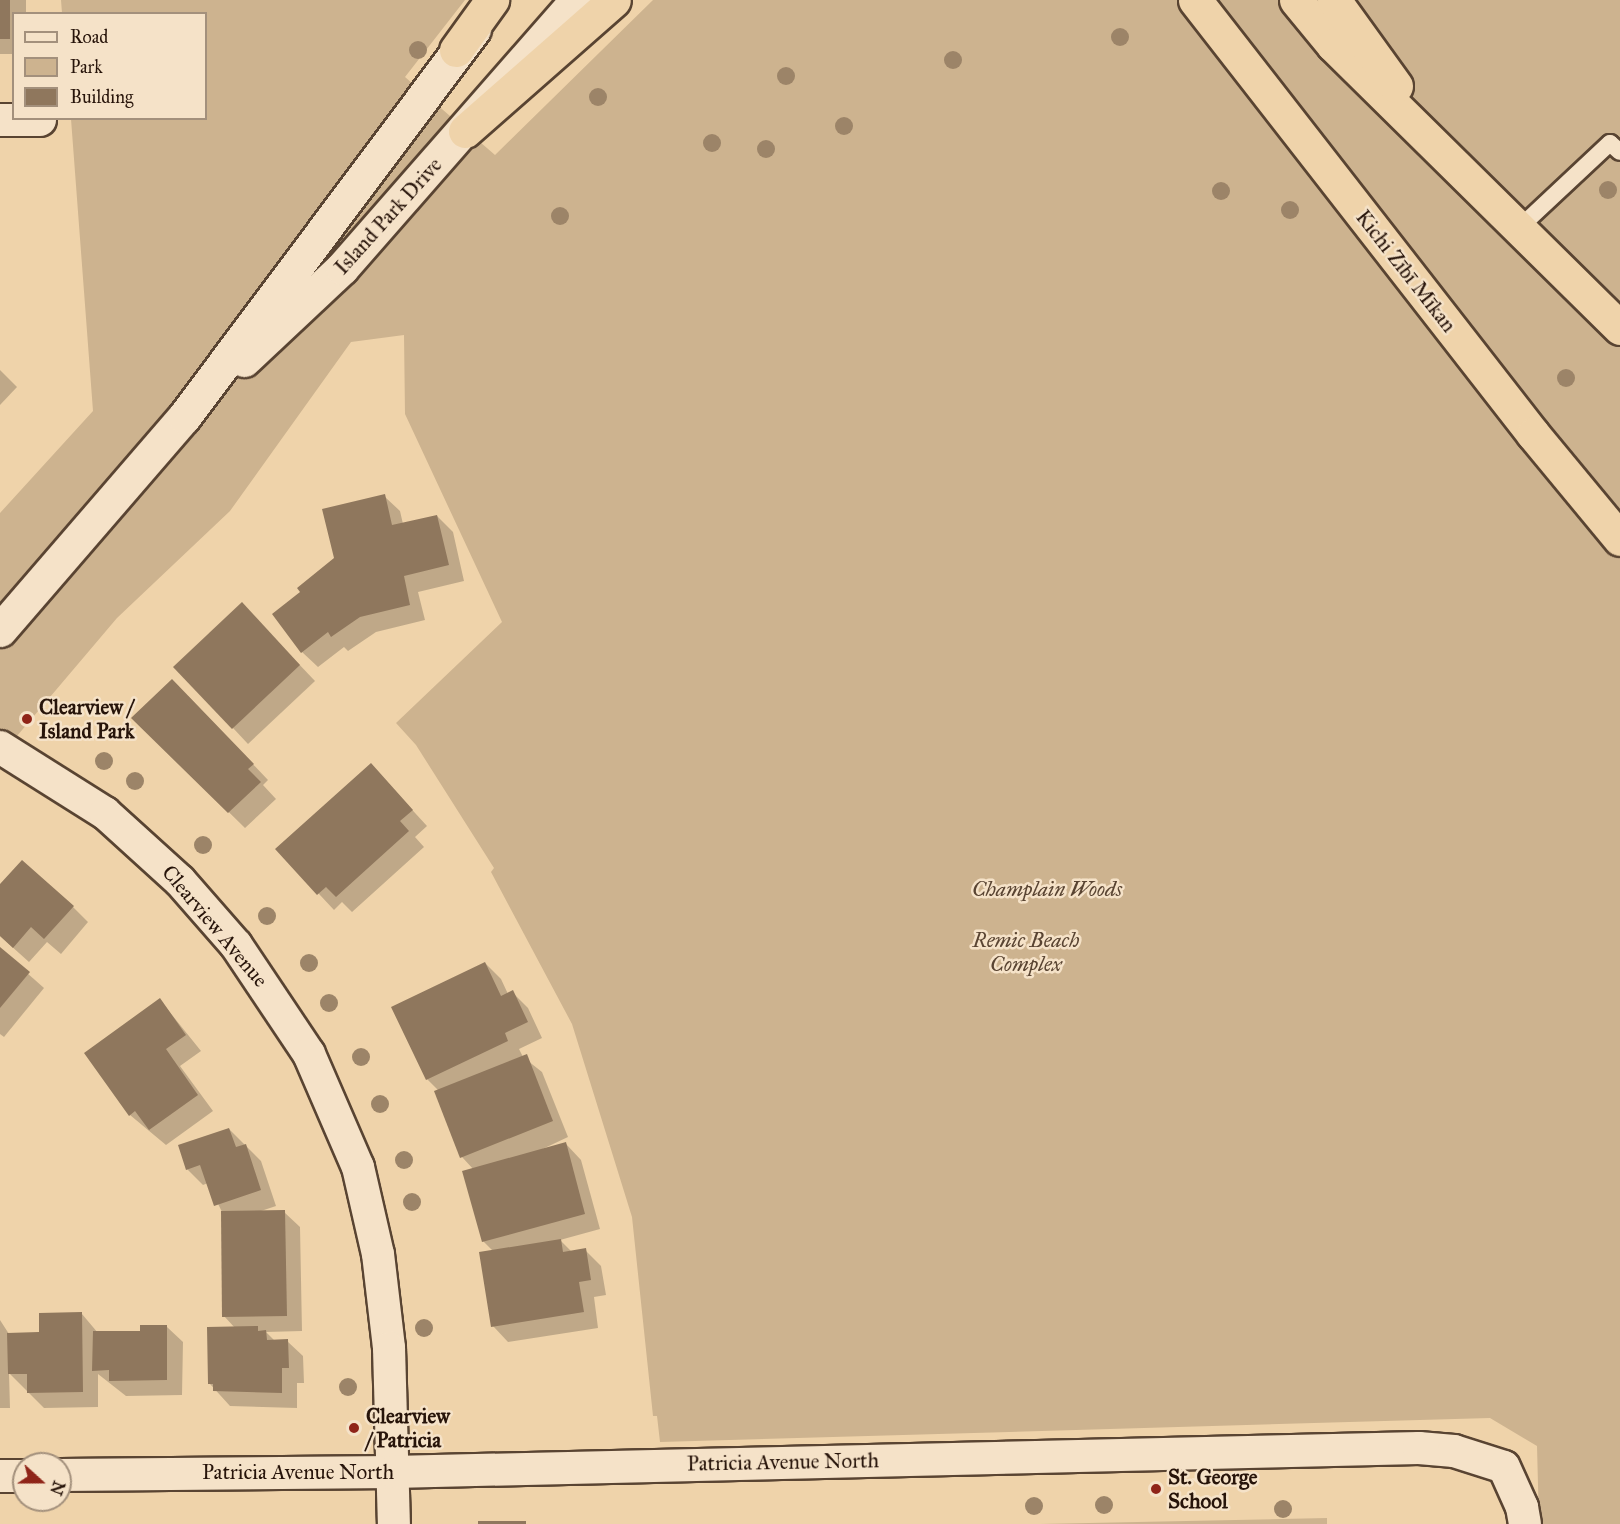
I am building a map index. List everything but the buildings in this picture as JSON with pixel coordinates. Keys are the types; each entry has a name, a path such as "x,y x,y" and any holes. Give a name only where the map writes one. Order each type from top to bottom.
{"highway":[{"path":"456,50 492,0"},
{"path":"465,131 614,0"},
{"path":"1173,0 1310,147"},
{"name":"Kichi Zībī Mīkan","path":"1195,0 1620,539"},
{"path":"1296,0 1333,45 1620,328"},
{"path":"1334,0 1437,148"}],"main road":[{"name":"Island Park Drive","path":"0,630 184,417 456,50 498,0"},
{"name":"Island Park Drive","path":"184,417 342,268 465,131 577,0"}],"street":[{"path":"0,120 40,120"},
{"name":"Clearview Avenue","path":"0,747 105,813 180,880 236,945 309,1054 345,1130 369,1209 388,1331 394,1524"},
{"name":"Patricia Avenue North","path":"72,1475 393,1472 1419,1448 1454,1451 1504,1467 1522,1507 1525,1524"}],"lane":[{"path":"1518,229 1610,143 1620,152"}],"green space":[{"name":"Champlain Woods","path":"61,0 465,0 405,77 495,155 653,0 1620,0 1620,1524 1539,1524 1537,1446 1490,1418 660,1442 657,1416 653,1416 632,1217 572,1024 491,872 494,868 416,745 396,723 502,622 405,414 404,335 351,342 230,511 117,618 0,756 0,513 93,411 71,120 207,120 207,12 62,12"},
{"path":"1327,1518 1327,1524 1040,1524"}],"place":[{"name":"Clearview / Island Park","path":"27,719"},
{"name":"Clearview / Patricia","path":"354,1428"},
{"name":"St. George School","path":"1156,1489"}],"park label":[{"name":"Remic Beach Complex","path":"1026,952"}]}
